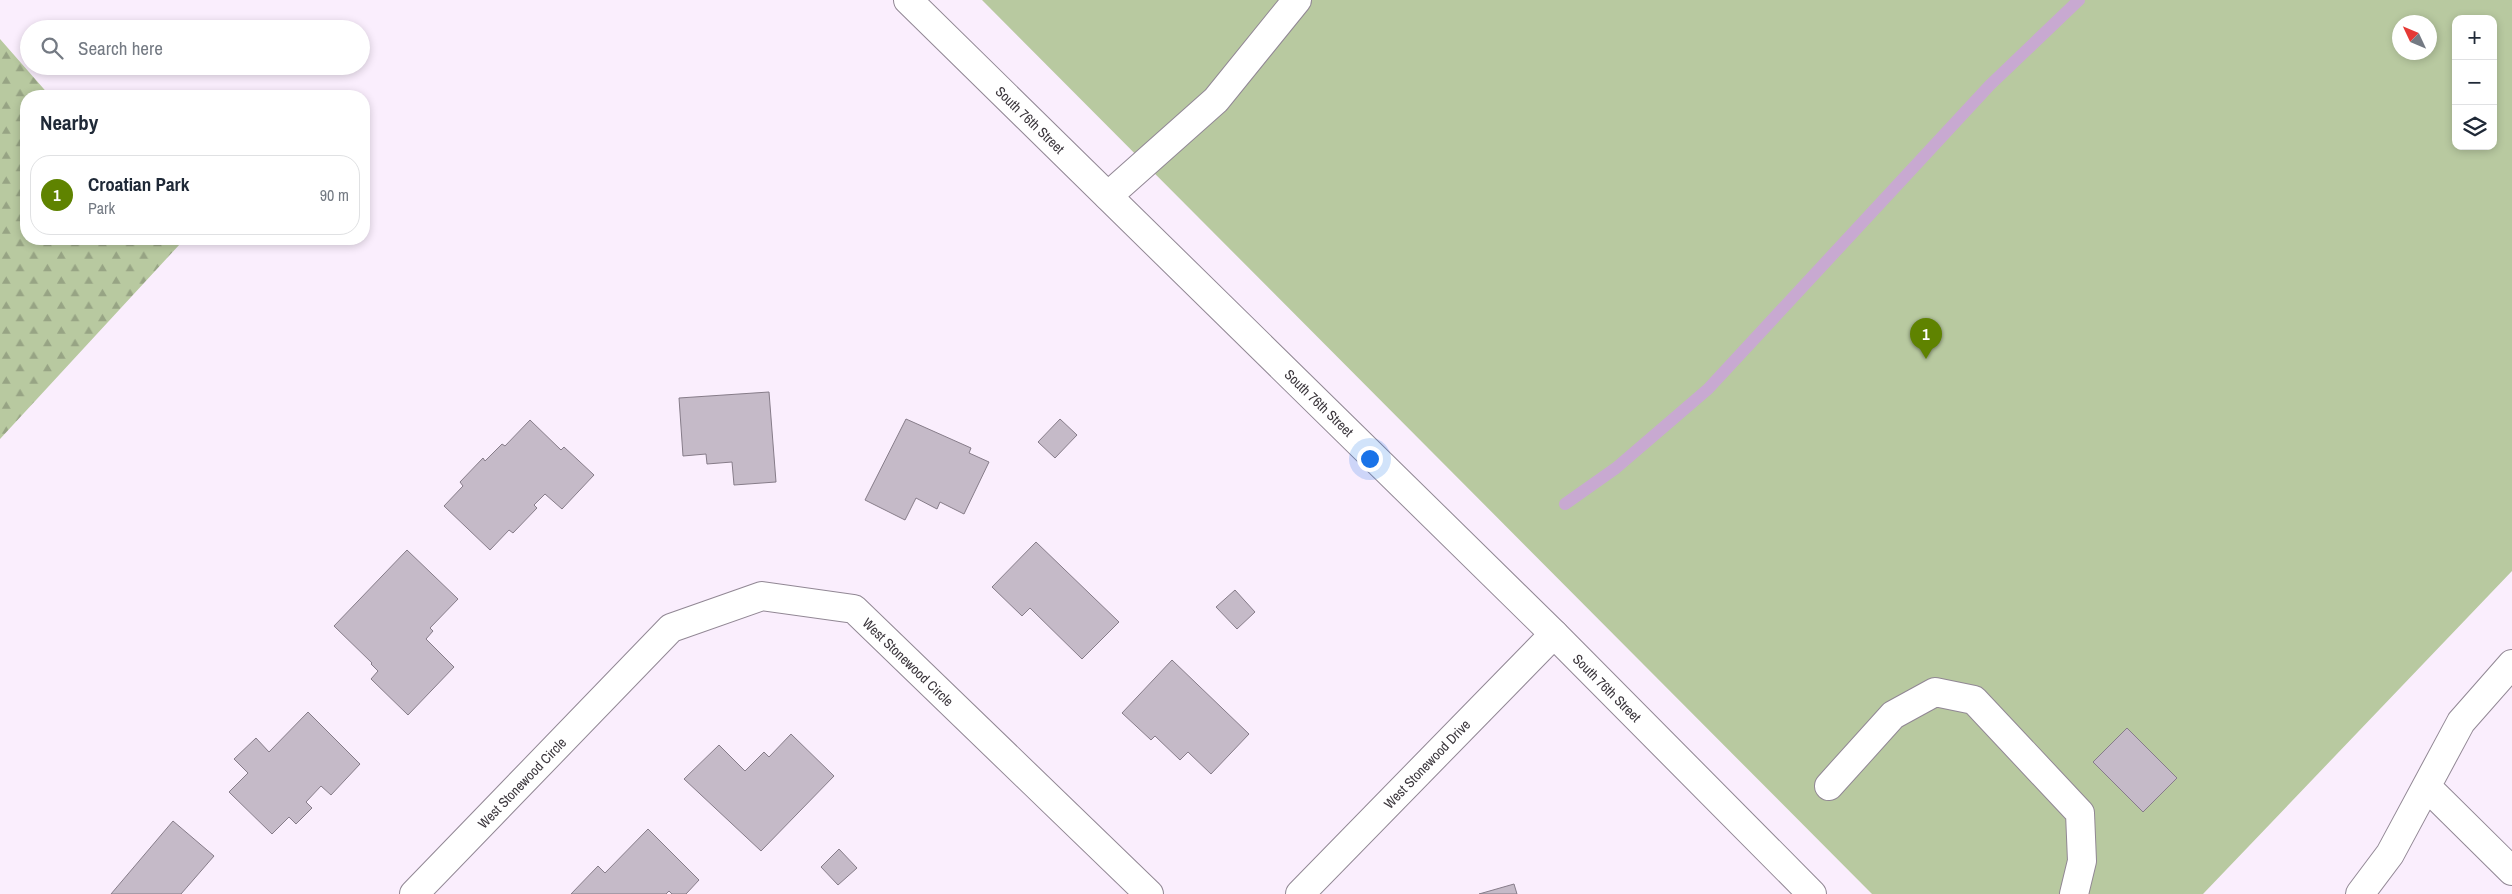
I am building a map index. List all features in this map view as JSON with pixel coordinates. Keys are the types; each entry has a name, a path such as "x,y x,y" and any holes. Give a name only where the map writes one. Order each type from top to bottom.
{"street":[{"name":"South 76th Street","path":"908,0 1554,634 1812,894"},
{"path":"1108,196 1216,100 1297,0"},
{"name":"West Stonewood Circle","path":"414,894 671,628 762,596 854,609 1149,894"},
{"name":"West Stonewood Drive","path":"1300,894 1554,634"},
{"path":"2360,894 2390,854 2461,722 2512,664"},
{"path":"1829,786 1893,715 1935,692 1974,700 2080,813 2082,861 2074,894"},
{"path":"2427,787 2512,871"}],"green space":[{"path":"982,0 2512,0 2512,571 2203,894 1872,894"},
{"path":"0,39 20,62 20,75 32,75 45,90 20,90 20,245 179,245 0,439"}],"building":[{"path":"769,392 776,482 734,485 732,462 707,464 706,454 683,456 679,398"},
{"path":"906,419 971,448 969,453 989,462 964,514 940,502 937,509 916,498 905,520 865,500"},
{"path":"1060,419 1077,435 1055,458 1038,442"},
{"path":"530,420 561,450 564,447 594,475 562,509 545,494 534,505 537,508 513,533 509,530 490,550 444,506 463,486 460,482 483,458 485,461 502,444 505,446"},
{"path":"1036,542 1119,622 1082,659 1030,608 1022,616 992,587"},
{"path":"407,550 458,599 430,628 433,631 426,639 454,667 408,715 371,679 378,671 372,663 334,626"},
{"path":"1235,590 1255,612 1237,629 1216,607"},
{"path":"1172,660 1249,734 1211,774 1188,752 1180,760 1155,736 1151,740 1122,713"},
{"path":"308,712 360,764 331,795 321,786 306,802 312,808 296,824 289,817 272,834 229,792 248,773 234,759 256,738 269,752"},
{"path":"2127,728 2177,778 2143,812 2093,762"},
{"path":"791,734 834,776 761,851 684,779 719,745 745,771 764,752 769,757"},
{"path":"173,821 214,856 181,894 111,894"},
{"path":"648,829 699,880 686,894 672,894 669,891 666,894 571,894 598,866 605,873"},
{"path":"839,849 857,868 838,885 821,867"},
{"path":"1514,884 1517,894 1479,894"}],"waterway":[{"path":"1565,504 1616,468 1708,389 1990,85 2079,0"}],"place":[{"name":"Croatian Park","path":"1926,359"}]}
